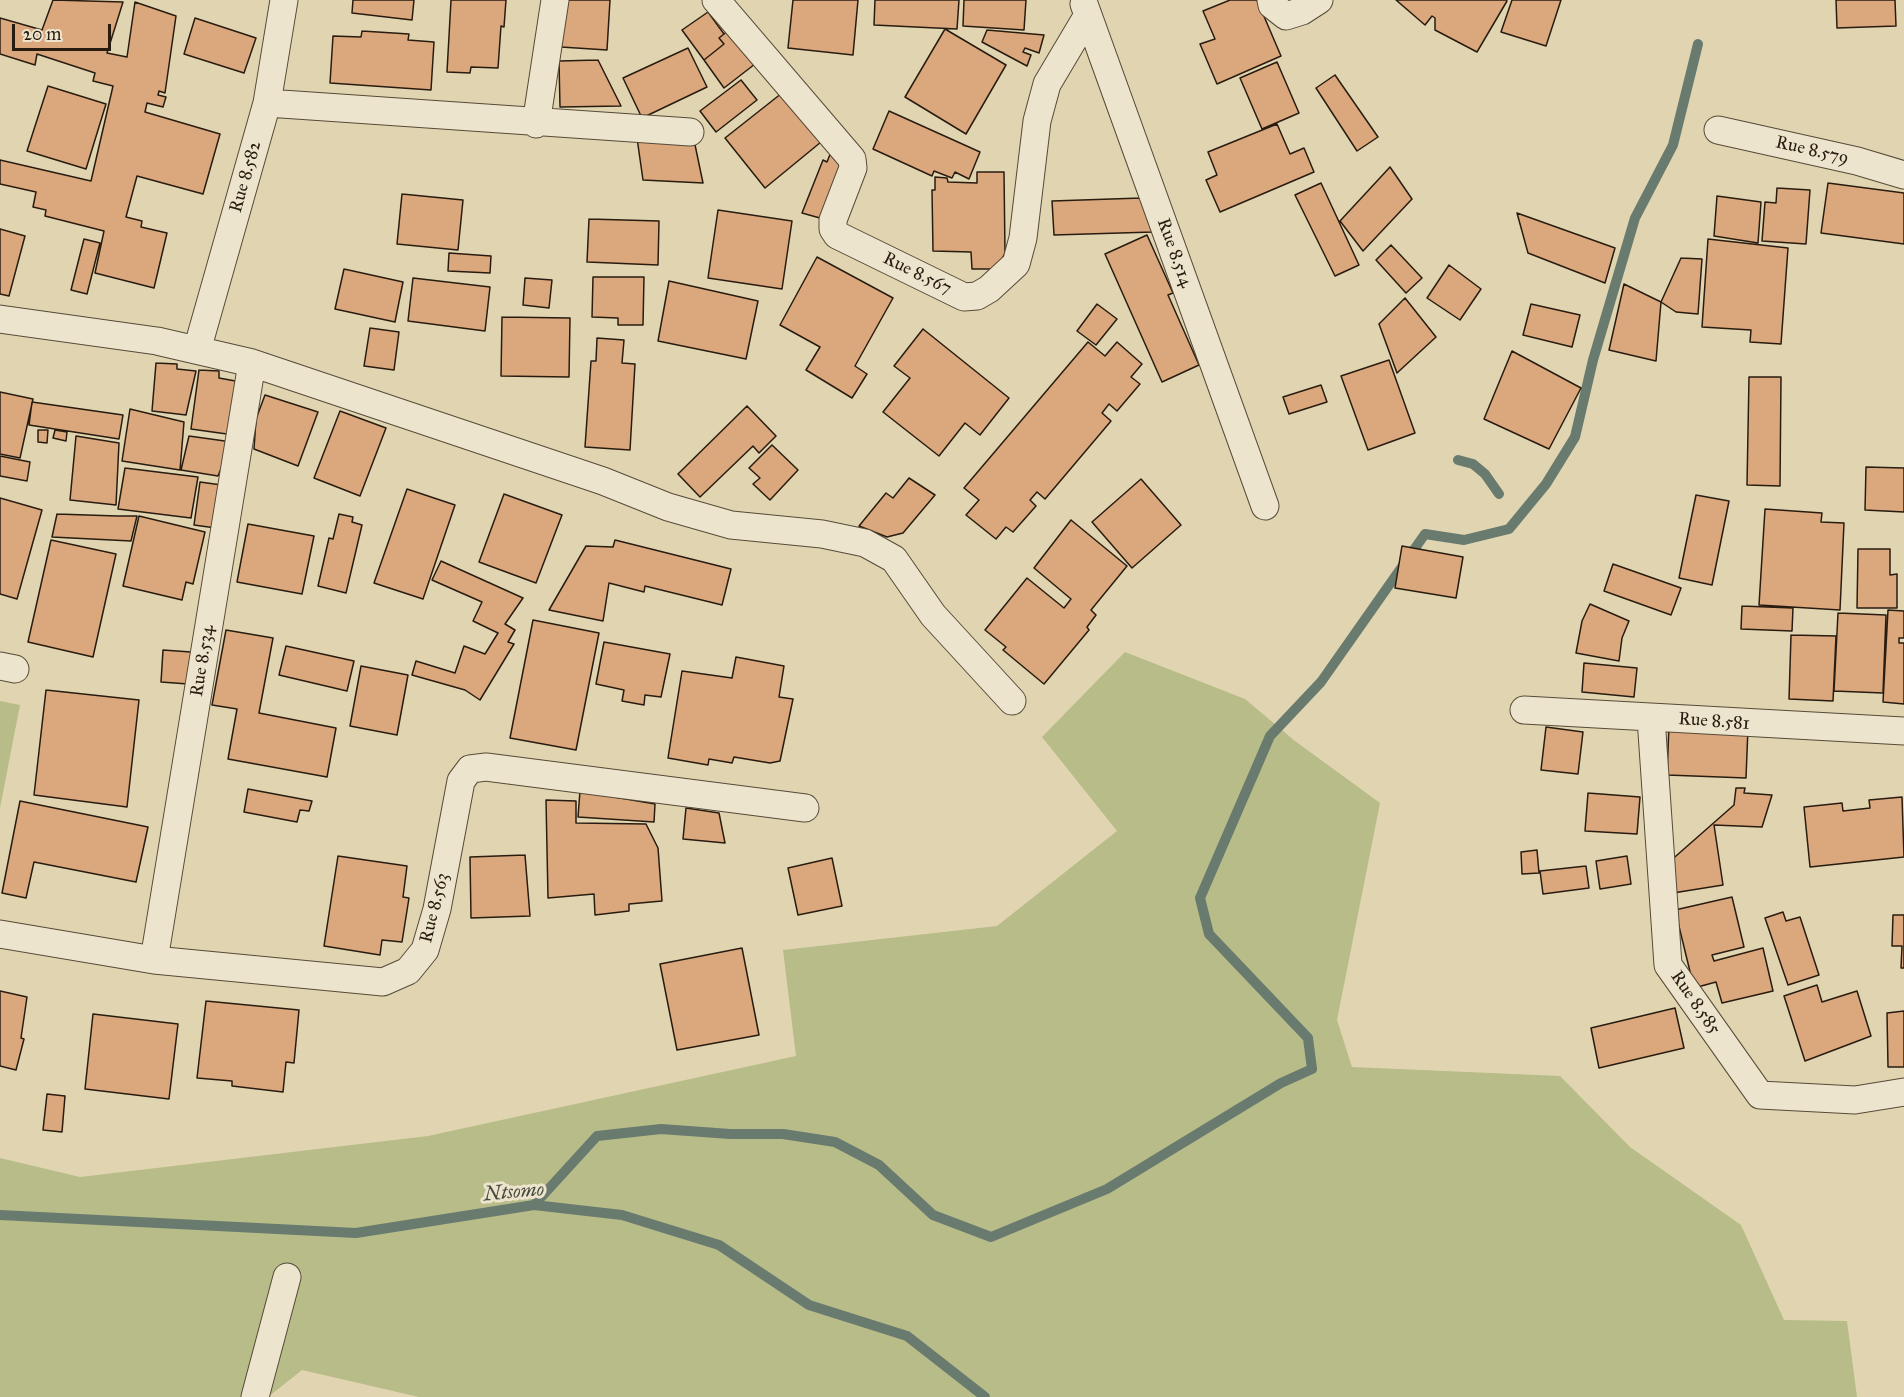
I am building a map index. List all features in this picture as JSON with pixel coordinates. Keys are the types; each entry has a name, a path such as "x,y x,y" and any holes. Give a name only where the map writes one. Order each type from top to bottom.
{"street":[{"name":"Rue 8.582","path":"196,350 267,103 284,0"},
{"path":"536,124 555,0"},
{"name":"Rue 8.567","path":"716,0 852,159 854,168 833,220 833,229 837,235 964,297 977,296 1016,264 1023,238 1037,121 1047,84 1086,8"},
{"path":"1271,0 1272,5 1286,16 1302,11 1319,0"},
{"name":"Rue 8.514","path":"1086,8 1265,506"},
{"path":"267,103 536,124 690,132"},
{"name":"Rue 8.579","path":"1719,130 1857,161 1904,175"},
{"path":"0,319 157,341 252,363 603,481 679,510 731,525 822,534 865,543 894,559 933,615 1012,701"},
{"name":"Rue 8.534","path":"154,960 252,363"},
{"name":"Rue 8.581","path":"1524,710 1904,731"},
{"name":"Rue 8.585","path":"1651,718 1668,965 1760,1095 1855,1100 1904,1092"},
{"name":"Rue 8.563","path":"0,934 154,960 383,982 408,971 426,950 437,909 460,781 471,769 486,767 805,808"},
{"path":"255,1397 287,1277"}],"green space":[{"path":"1125,652 1245,699 1295,741 1380,803 1337,1020 1352,1067 1560,1076 1630,1147 1741,1225 1784,1320 1847,1321 1857,1397 419,1397 302,1370 268,1397 0,1397 0,1158 80,1177 428,1136 796,1056 783,950 997,926 1117,831 1042,737"},
{"path":"0,701 20,705 0,808"}],"building":[{"path":"53,0 123,2 107,53 127,57 135,2 176,16 165,93 159,91 158,95 166,97 163,107 147,103 145,112 220,134 203,194 137,176 126,217 142,221 141,227 167,233 154,288 95,273 104,231 45,216 46,210 33,207 36,192 0,184 0,160 91,181 113,86 93,81 95,73 37,54 35,65 0,54 0,18 42,30"},
{"path":"353,0 414,0 412,20 352,13"},
{"path":"451,0 506,0 504,27 501,26 498,68 471,67 470,73 447,72"},
{"path":"564,0 610,0 607,50 561,47"},
{"path":"793,0 858,0 853,55 788,48"},
{"path":"875,0 959,0 957,29 874,25"},
{"path":"964,0 1026,0 1024,30 963,26"},
{"path":"1230,0 1257,0 1281,56 1217,84 1200,44 1215,39 1203,11"},
{"path":"1396,0 1507,1 1477,52 1435,30 1435,18 1432,16 1425,25"},
{"path":"1512,0 1561,0 1546,46 1501,32"},
{"path":"1836,0 1895,0 1896,26 1837,28"},
{"path":"708,12 724,34 719,38 724,44 704,60 682,30"},
{"path":"195,18 256,38 244,73 184,54"},
{"path":"945,29 1006,65 966,134 905,97"},
{"path":"729,30 755,64 724,88 704,60 724,44 719,38"},
{"path":"987,30 1044,35 1039,53 1025,48 1023,52 1031,55 1027,66 982,42"},
{"path":"362,31 409,34 408,40 434,42 431,90 330,83 333,36 361,37"},
{"path":"688,48 707,87 642,118 623,78"},
{"path":"598,60 621,106 560,107 559,61"},
{"path":"1277,62 1299,113 1262,129 1240,78"},
{"path":"1335,75 1378,137 1357,151 1316,88"},
{"path":"741,80 757,100 716,132 700,111"},
{"path":"48,86 106,104 86,169 27,151"},
{"path":"782,93 821,142 765,188 725,138"},
{"path":"889,111 980,152 969,179 955,172 952,178 934,171 932,176 873,149"},
{"path":"1277,124 1290,154 1304,148 1314,172 1220,212 1206,180 1217,175 1208,152"},
{"path":"637,138 694,140 703,183 643,180"},
{"path":"833,147 850,165 827,220 802,213 823,160 827,162"},
{"path":"1390,167 1412,199 1363,251 1340,221"},
{"path":"977,172 1004,172 1005,253 997,269 972,269 971,252 933,251 932,190 935,190 935,177 947,178 948,182 977,183"},
{"path":"1321,183 1359,265 1335,276 1295,195"},
{"path":"1828,183 1904,193 1904,244 1821,233"},
{"path":"1777,188 1810,190 1806,244 1762,241 1765,202 1776,203"},
{"path":"402,194 463,200 458,250 397,244"},
{"path":"1717,196 1761,202 1758,243 1714,236"},
{"path":"1141,198 1153,232 1054,235 1052,201"},
{"path":"718,210 792,221 782,289 708,278"},
{"path":"1517,213 1615,248 1605,283 1528,253"},
{"path":"589,219 659,221 658,265 587,262"},
{"path":"0,229 25,236 9,296 0,294"},
{"path":"1147,235 1173,293 1168,295 1199,365 1162,382 1105,254"},
{"path":"84,239 100,243 87,294 71,290"},
{"path":"1708,239 1788,248 1781,344 1750,342 1751,330 1702,327"},
{"path":"1391,245 1422,278 1406,293 1376,260"},
{"path":"449,253 491,256 490,273 448,271"},
{"path":"817,257 893,298 855,366 867,374 852,398 806,370 820,347 780,325"},
{"path":"1681,258 1702,259 1698,314 1676,312 1661,302"},
{"path":"1449,265 1481,289 1460,320 1427,298"},
{"path":"344,269 403,282 395,322 335,309"},
{"path":"593,277 644,277 643,325 618,325 618,318 592,317"},
{"path":"413,278 490,287 485,331 408,321"},
{"path":"525,278 552,280 549,308 523,305"},
{"path":"669,281 758,301 746,359 658,341"},
{"path":"1624,284 1661,302 1656,361 1609,350"},
{"path":"1405,298 1436,337 1397,373 1379,324"},
{"path":"1097,304 1117,319 1096,345 1077,331"},
{"path":"1531,304 1580,315 1572,347 1523,335"},
{"path":"502,317 570,318 569,377 501,376"},
{"path":"370,328 399,332 394,370 364,366"},
{"path":"923,329 1009,398 980,435 965,423 939,456 883,412 910,378 894,366"},
{"path":"597,338 624,340 622,363 635,364 630,450 585,447 591,361 596,361"},
{"path":"1088,342 1105,356 1117,342 1142,364 1131,377 1140,384 1117,411 1109,404 1102,413 1111,421 1045,499 1037,492 1030,500 1036,506 1013,532 1006,527 996,539 966,515 979,500 964,488"},
{"path":"1512,351 1581,388 1549,449 1484,419"},
{"path":"1389,360 1415,433 1368,450 1341,376"},
{"path":"156,363 177,364 177,369 196,371 186,415 152,411"},
{"path":"199,370 219,371 219,378 241,382 234,435 191,429"},
{"path":"1749,377 1781,377 1780,486 1747,485"},
{"path":"1321,385 1327,402 1289,414 1283,397"},
{"path":"0,392 33,399 20,458 0,454"},
{"path":"265,395 318,412 298,466 254,449 256,419"},
{"path":"32,402 123,415 119,439 29,425"},
{"path":"747,406 776,436 759,453 753,446 700,497 678,474"},
{"path":"130,409 184,422 180,470 122,461"},
{"path":"340,411 386,428 360,496 314,478"},
{"path":"38,430 48,430 47,443 38,442"},
{"path":"55,430 67,432 66,441 53,438"},
{"path":"76,436 119,443 116,505 70,500"},
{"path":"189,436 232,442 218,476 181,470"},
{"path":"772,445 798,470 770,500 753,484 760,478 749,468"},
{"path":"0,456 30,462 27,481 0,476"},
{"path":"1866,467 1904,468 1904,512 1865,510"},
{"path":"125,468 198,477 191,518 118,509"},
{"path":"909,478 935,495 903,533 887,537 859,526 886,493 893,498"},
{"path":"1141,479 1181,525 1132,568 1092,522"},
{"path":"200,482 229,486 223,529 194,525"},
{"path":"407,489 455,505 423,599 374,583"},
{"path":"504,494 562,515 536,583 479,562"},
{"path":"1696,495 1729,501 1712,585 1679,578"},
{"path":"0,498 42,510 17,599 0,594"},
{"path":"1765,509 1822,513 1821,522 1844,523 1840,610 1759,605"},
{"path":"57,514 137,516 131,541 52,537"},
{"path":"339,514 353,517 352,522 362,525 346,593 318,586 329,538 333,539"},
{"path":"139,516 205,532 193,584 186,582 182,600 123,586"},
{"path":"1071,520 1127,566 1091,610 1096,615 1087,627 1089,630 1044,684 1003,650 1006,647 985,630 1027,578 1064,608 1071,599 1034,568"},
{"path":"248,524 314,536 302,594 237,582"},
{"path":"51,540 116,554 93,657 28,642"},
{"path":"615,540 731,569 722,605 645,586 644,592 609,583 603,621 549,610 586,546 613,547"},
{"path":"1402,546 1463,557 1456,598 1395,588"},
{"path":"1858,549 1890,549 1890,575 1897,574 1897,608 1857,608"},
{"path":"441,561 523,598 505,624 515,630 508,642 514,644 480,700 465,690 412,675 416,661 455,673 464,646 485,654 498,633 473,621 482,602 432,580"},
{"path":"1613,564 1681,588 1671,615 1604,591"},
{"path":"1590,604 1629,621 1622,638 1619,661 1576,653 1582,621"},
{"path":"1742,606 1793,608 1792,631 1741,629"},
{"path":"1888,610 1904,611 1904,638 1899,638 1899,643 1904,643 1904,704 1883,702"},
{"path":"1838,613 1886,615 1883,693 1834,691"},
{"path":"533,620 599,633 576,750 510,738"},
{"path":"226,630 273,638 259,713 336,728 327,777 228,759 237,709 212,705"},
{"path":"1791,635 1836,636 1833,701 1789,699"},
{"path":"604,642 670,654 661,697 645,695 644,705 622,701 624,690 596,684"},
{"path":"286,646 354,661 347,691 279,675"},
{"path":"163,650 191,652 188,684 161,682"},
{"path":"736,657 784,666 779,697 793,699 780,761 770,763 734,757 732,763 709,759 708,765 668,758 682,671 732,678"},
{"path":"1584,663 1637,668 1634,697 1582,692"},
{"path":"361,666 408,675 397,735 350,726"},
{"path":"46,690 139,700 127,807 34,795"},
{"path":"1669,725 1748,728 1746,778 1667,775"},
{"path":"1546,727 1583,732 1578,774 1541,770"},
{"path":"1736,788 1745,788 1744,793 1772,795 1762,827 1714,825 1723,885 1673,893 1668,863 1734,805"},
{"path":"248,789 312,801 309,811 300,810 297,822 244,812"},
{"path":"580,791 655,804 654,822 578,817"},
{"path":"1588,793 1640,797 1637,834 1585,831"},
{"path":"1902,797 1904,857 1810,867 1804,807 1842,803 1843,811 1870,808 1869,800"},
{"path":"546,800 576,801 576,823 646,824 658,848 662,901 629,904 629,911 595,915 594,894 548,898"},
{"path":"20,801 148,827 136,882 34,862 26,898 2,893"},
{"path":"686,808 719,813 725,843 683,839"},
{"path":"1537,850 1539,873 1522,874 1521,852"},
{"path":"525,855 530,916 471,918 470,857"},
{"path":"338,856 407,866 403,897 409,898 402,942 382,940 380,955 324,946"},
{"path":"1627,856 1631,884 1600,889 1596,861"},
{"path":"832,858 842,906 798,915 788,868"},
{"path":"1586,866 1589,888 1543,894 1540,871"},
{"path":"1732,897 1744,947 1712,955 1714,961 1763,948 1773,991 1722,1003 1716,982 1694,988 1675,910"},
{"path":"1783,912 1786,921 1800,917 1819,975 1788,985 1765,918"},
{"path":"1893,915 1904,915 1904,968 1901,968 1902,946 1892,946"},
{"path":"742,948 759,1035 677,1050 660,964"},
{"path":"1817,985 1822,1002 1857,991 1871,1036 1805,1061 1784,996"},
{"path":"0,991 27,997 21,1038 24,1039 16,1070 0,1066"},
{"path":"206,1001 299,1010 294,1063 286,1062 283,1092 232,1086 232,1081 197,1078"},
{"path":"1675,1008 1684,1048 1599,1068 1591,1028"},
{"path":"1904,1011 1904,1067 1888,1067 1887,1013"},
{"path":"93,1014 178,1024 169,1099 85,1089"},
{"path":"47,1094 65,1096 62,1132 43,1130"}],"waterway":[{"path":"534,1205 597,1136 661,1129 730,1134 783,1134 835,1142 879,1165 933,1215 991,1237 1107,1189 1281,1083 1312,1069 1308,1038 1209,934 1200,898 1270,736 1321,682 1425,534 1464,540 1509,529 1546,484 1575,437 1593,360 1635,218 1673,145 1698,44"},
{"path":"1458,460 1473,464 1485,474 1499,494"},
{"name":"Ntsomo","path":"0,1215 356,1233 534,1205 622,1215 719,1245 809,1305 907,1336 985,1397"}]}
